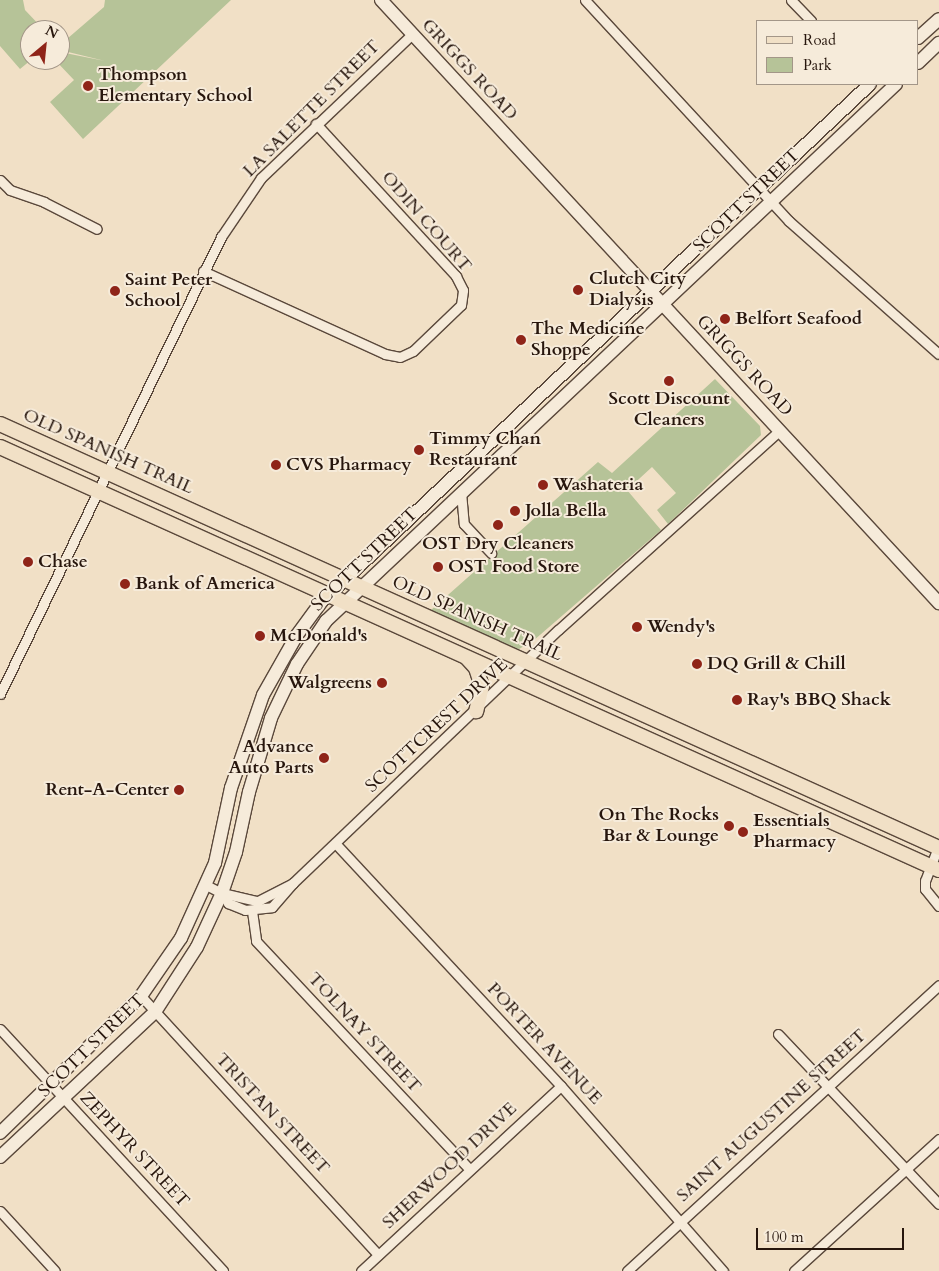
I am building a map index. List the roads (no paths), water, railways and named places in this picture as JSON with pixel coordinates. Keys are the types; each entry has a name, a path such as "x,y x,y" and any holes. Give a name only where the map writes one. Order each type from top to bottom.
{"main road":[{"name":"GRIGGS ROAD","path":"381,0 939,603"},
{"path":"919,37 939,18"},
{"path":"919,62 938,45"},
{"name":"SCOTT STREET","path":"0,1133 52,1085 141,996 181,938 206,885 220,845 242,750 263,695 297,635 330,594 651,292 758,187 869,85"},
{"name":"SCOTT STREET","path":"0,1157 155,1012 197,947 222,893 236,852 260,751 296,664 326,621 360,586 663,305 895,85"},
{"name":"OLD SPANISH TRAIL","path":"0,424 939,848"},
{"path":"0,447 227,547 638,735 936,868"},
{"path":"450,480 461,492"},
{"path":"227,547 233,529"},
{"path":"465,656 481,678 481,698 476,711"},
{"path":"638,735 648,715"},
{"path":"242,750 260,751"},
{"path":"771,794 778,774"}],"street":[{"path":"584,0 772,202 839,268 939,354"},
{"path":"791,0 810,20"},
{"name":"LA SALETTE STREET","path":"0,694 221,237 261,178 412,34"},
{"path":"871,85 882,97"},
{"name":"ODIN COURT","path":"203,271 385,354 400,357 413,352 461,305 463,290 456,276 316,124"},
{"path":"0,180 10,190 44,202 97,229"},
{"name":"SCOTTCREST DRIVE","path":"222,893 228,903 252,911 272,907 292,883 336,844 476,711 558,630 780,430"},
{"path":"461,492 464,524 492,553"},
{"name":"PORTER AVENUE","path":"336,844 561,1086 723,1271"},
{"path":"939,848 936,868 925,888 939,906"},
{"name":"SCOTTCREST DRIVE","path":"206,885 222,893 250,901 264,900 280,887 292,883"},
{"name":"TOLNAY STREET","path":"252,911 256,941 469,1169"},
{"name":"SAINT AUGUSTINE STREET","path":"627,1271 939,985"},
{"name":"TRISTAN STREET","path":"141,996 378,1255"},
{"name":"ZEPHYR STREET","path":"0,1029 223,1271"},
{"path":"778,1034 939,1204"},
{"name":"SHERWOOD DRIVE","path":"361,1271 469,1169 561,1086"},
{"path":"794,1271 939,1139"},
{"path":"0,1211 55,1271"}],"place":[{"name":"Thompson Elementary School","path":"88,86"},
{"name":"Clutch City Dialysis","path":"578,290"},
{"name":"Saint Peter School","path":"115,291"},
{"name":"Belfort Seafood","path":"725,319"},
{"name":"The Medicine Shoppe","path":"521,340"},
{"name":"Scott Discount Cleaners","path":"669,381"},
{"name":"Timmy Chan Restaurant","path":"419,450"},
{"name":"CVS Pharmacy","path":"276,465"},
{"name":"Washateria","path":"543,485"},
{"name":"Jolla Bella","path":"515,511"},
{"name":"OST Dry Cleaners","path":"498,525"},
{"name":"Chase","path":"28,562"},
{"name":"OST Food Store","path":"438,567"},
{"name":"Bank of America","path":"125,584"},
{"name":"Wendy's","path":"637,627"},
{"name":"McDonald's","path":"260,636"},
{"name":"DQ Grill & Chill","path":"697,664"},
{"name":"Walgreens","path":"382,683"},
{"name":"Ray's BBQ Shack","path":"737,700"},
{"name":"Advance Auto Parts","path":"324,758"},
{"name":"Rent-A-Center","path":"179,790"},
{"name":"On The Rocks Bar & Lounge","path":"729,826"},
{"name":"Essentials Pharmacy","path":"743,832"}]}
